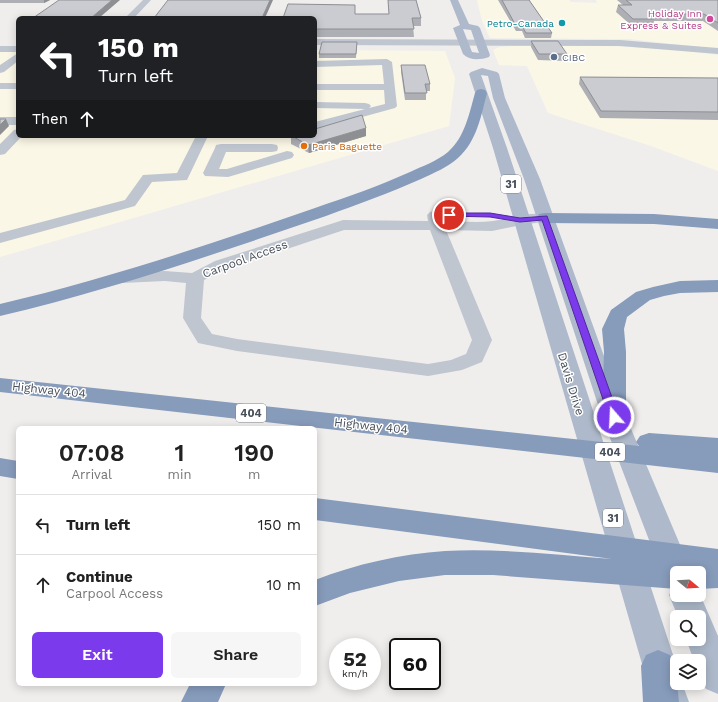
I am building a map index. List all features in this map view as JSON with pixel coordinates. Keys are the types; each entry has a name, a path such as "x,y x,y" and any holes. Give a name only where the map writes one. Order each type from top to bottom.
{"highway":[{"path":"0,310 52,298 122,278 399,184 432,168 454,155 459,150 473,123 481,93"},
{"path":"545,218 654,219 718,224"},
{"path":"614,417 615,352 613,329 618,314 643,296 660,291 680,287 718,286"},
{"name":"Highway 404","path":"0,385 718,464"},
{"path":"503,440 559,435 718,447"},
{"path":"0,467 16,470"},
{"path":"317,509 718,561"},
{"path":"317,592 346,581 399,569 445,564 493,563 670,575"},
{"path":"706,576 718,575"},
{"path":"658,666 661,702"},
{"path":"199,702 208,686"}],"main road":[{"path":"454,0 465,26"},
{"path":"463,42 458,28 465,26 475,28 480,42"},
{"name":"31","path":"463,42 468,54 493,74 499,98 532,179 614,417 673,566"},
{"name":"Davis Drive","path":"480,42 485,55 475,74 500,148 520,220 650,634 658,666 671,702"},
{"path":"705,646 718,678"}],"street":[{"path":"131,16 147,0"},
{"path":"0,41 16,41"},
{"path":"317,42 620,43 718,51"},
{"path":"0,49 16,49"},
{"path":"317,49 387,62 390,106 361,108 317,105"},
{"path":"317,64 359,56"},
{"path":"0,70 16,58"},
{"path":"317,80 389,87"},
{"path":"0,86 16,86"},
{"path":"317,89 389,87"},
{"path":"361,108 364,94 389,87"},
{"path":"317,89 354,90 361,108"},
{"path":"317,125 361,108"},
{"path":"0,121 16,121"},
{"path":"0,151 16,135"},
{"path":"0,238 130,203 148,178 182,177 201,138"},
{"path":"275,142 287,155 266,161 216,160 221,148 275,142"},
{"name":"Carpool Access","path":"122,278 165,276 195,278 221,265 343,225 436,220 492,226 520,220 545,218"},
{"path":"195,278 192,318 205,339 237,345 428,370 454,366 475,358 482,340 436,220"}],"shaded area":[{"path":"477,0 569,0 571,2 597,3 596,0 670,0 718,10 718,49 629,39 490,38 482,21"},
{"path":"609,46 670,49 718,55 718,171 651,146 548,113 527,66 499,65 493,50 500,47"},
{"path":"0,48 16,48 16,138 317,138 317,50 445,51 455,78 449,126 0,257"}],"building":[{"path":"59,0 112,0 93,16 36,16"},
{"path":"168,0 270,0 263,16 156,16"},
{"path":"388,0 416,0 421,18 412,18 414,29 317,29 317,16 284,16 288,4 355,5 355,14 389,14"},
{"path":"502,0 529,0 552,33 526,33 522,26 516,26"},
{"path":"626,0 718,0 718,23 704,14 649,14 654,19 633,19 618,5 632,5"},
{"path":"531,41 558,41 567,54 539,54"},
{"path":"322,42 357,42 356,54 319,54"},
{"path":"401,65 425,65 430,84 425,84 427,93 405,93"},
{"path":"580,77 718,78 718,112 601,111"},
{"path":"362,115 366,128 308,145 296,138 317,138 317,128"},
{"path":"0,119 6,119 0,125"}],"place":[{"name":"Holiday Inn Express & Suites","path":"710,19"},
{"name":"Petro-Canada","path":"562,23"},
{"name":"CIBC","path":"554,57"},
{"name":"Paris Baguette","path":"304,146"}],"route":[{"path":"449,215 490,215 520,220 545,218 614,417"}]}
